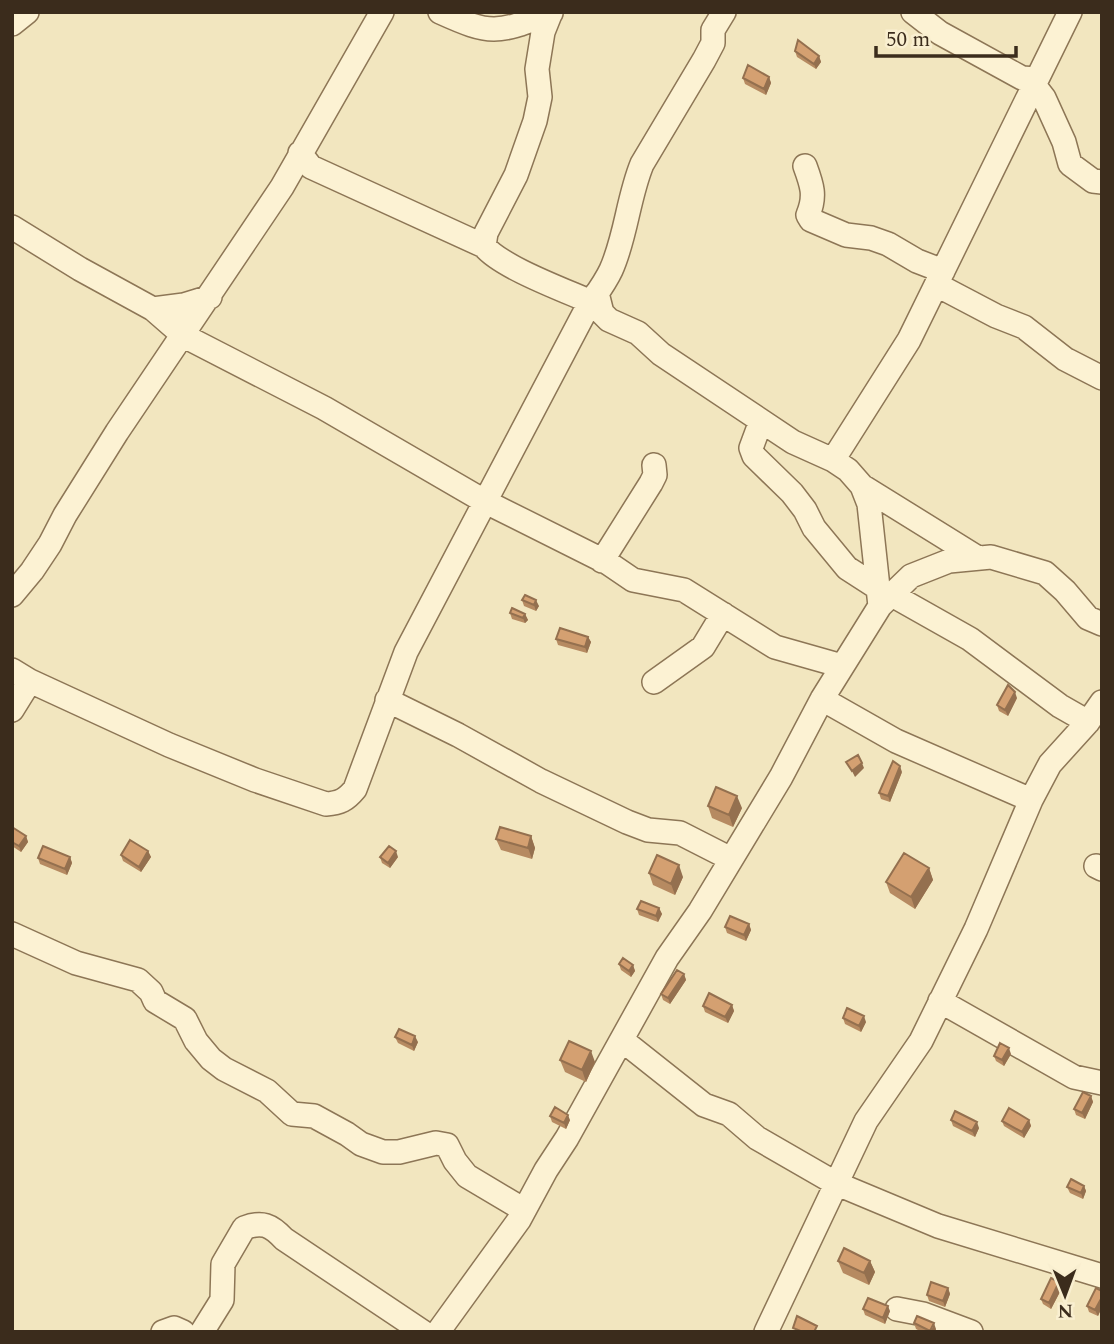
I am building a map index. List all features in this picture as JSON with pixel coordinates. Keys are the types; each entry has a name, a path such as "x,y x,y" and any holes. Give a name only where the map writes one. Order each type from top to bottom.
{"street":[{"path":"12,24 27,12"},
{"path":"12,594 50,544 117,432 184,336 288,176 306,160 382,12"},
{"path":"440,12 478,29 494,31 512,28 551,13"},
{"path":"12,710 21,676 169,745 255,780 326,804 346,799 355,789 406,652 484,501 611,272 642,164 704,60 713,43 713,30 724,12"},
{"path":"913,12 940,33 1030,85 1044,98 1064,142 1070,164 1093,181 1102,182"},
{"path":"833,460 909,340 1005,150 1030,85 1070,12"},
{"path":"484,246 486,233 516,175 535,121 540,97 537,69 543,32 551,13"},
{"path":"306,160 484,246 490,253 506,262 594,304 609,320 638,333 661,354 761,421 793,442 833,460 848,470 862,486 978,558"},
{"path":"805,166 814,193 814,201 808,215 811,220 846,235 871,238 888,244 996,316 1024,327 1065,359 1102,378"},
{"path":"12,227 80,269 153,309 184,336 324,408 484,501 602,561 633,580 684,590 775,647 842,666"},
{"path":"153,309 184,305 209,297"},
{"path":"761,421 751,448 754,456 792,493 814,528 847,568 884,596 971,639 1060,706 1088,722"},
{"path":"602,561 651,483 655,475 654,465"},
{"path":"862,486 869,504 884,596"},
{"path":"438,1332 524,1210 667,958 700,911 781,777 822,699 884,596 911,576 949,561 991,557 1045,573 1088,618 1102,624"},
{"path":"654,682 703,647 723,614"},
{"path":"822,699 896,741 1031,800"},
{"path":"387,700 591,806 648,830 680,833 731,859"},
{"path":"766,1332 866,1121 920,1041 976,929 1031,800 1050,764 1088,722 1102,702"},
{"path":"12,934 76,963 138,980 155,1000 185,1019 196,1041 211,1059 224,1069 267,1091 292,1114 314,1116 360,1144 383,1152 400,1152 436,1143 447,1145 467,1176 524,1210"},
{"path":"940,1001 1074,1077 1102,1083"},
{"path":"622,1040 704,1105 729,1114 757,1139 835,1183 938,1226 1102,1276"},
{"path":"202,1332 222,1300 223,1264 244,1228 262,1224 272,1227 284,1239 423,1332"},
{"path":"897,1310 923,1314 971,1332"},
{"path":"163,1332 174,1328 183,1332"}],"building":[{"path":"798,40 819,56 814,64 795,51"},
{"path":"748,65 769,77 764,89 743,78"},
{"path":"525,595 536,600 534,605 522,600"},
{"path":"512,608 525,614 523,618 510,613"},
{"path":"560,628 588,637 585,647 556,639"},
{"path":"1008,685 1015,692 1005,710 997,705"},
{"path":"858,755 862,763 852,771 846,762"},
{"path":"893,761 900,766 888,796 879,793"},
{"path":"716,787 737,796 729,815 708,806"},
{"path":"12,827 26,836 19,846 12,842"},
{"path":"500,827 531,836 528,848 496,839"},
{"path":"130,840 148,851 139,867 121,855"},
{"path":"43,846 70,857 65,869 38,858"},
{"path":"389,846 396,851 388,863 380,857"},
{"path":"904,853 929,868 911,897 886,882"},
{"path":"657,855 679,865 671,884 649,873"},
{"path":"641,901 659,908 656,916 637,909"},
{"path":"730,916 749,924 744,935 725,927"},
{"path":"623,958 633,965 629,971 619,964"},
{"path":"677,970 684,974 668,998 661,994"},
{"path":"709,993 732,1005 725,1017 703,1006"},
{"path":"847,1008 864,1016 859,1026 843,1018"},
{"path":"399,1029 415,1036 412,1045 395,1037"},
{"path":"569,1041 591,1051 582,1070 560,1060"},
{"path":"1000,1043 1009,1048 1002,1060 994,1056"},
{"path":"1083,1092 1091,1096 1082,1113 1074,1109"},
{"path":"555,1107 568,1115 564,1123 550,1116"},
{"path":"1009,1108 1029,1120 1022,1132 1002,1121"},
{"path":"955,1111 977,1122 972,1131 951,1120"},
{"path":"1071,1179 1084,1186 1081,1193 1067,1187"},
{"path":"844,1248 870,1261 864,1273 838,1261"},
{"path":"1051,1278 1059,1282 1049,1303 1041,1299"},
{"path":"931,1282 948,1288 943,1301 927,1295"},
{"path":"1096,1288 1102,1291 1102,1297 1095,1310 1087,1306"},
{"path":"868,1298 888,1306 883,1318 863,1309"},
{"path":"797,1316 817,1326 814,1332 793,1328"},
{"path":"917,1316 934,1323 930,1331 914,1323"}]}
